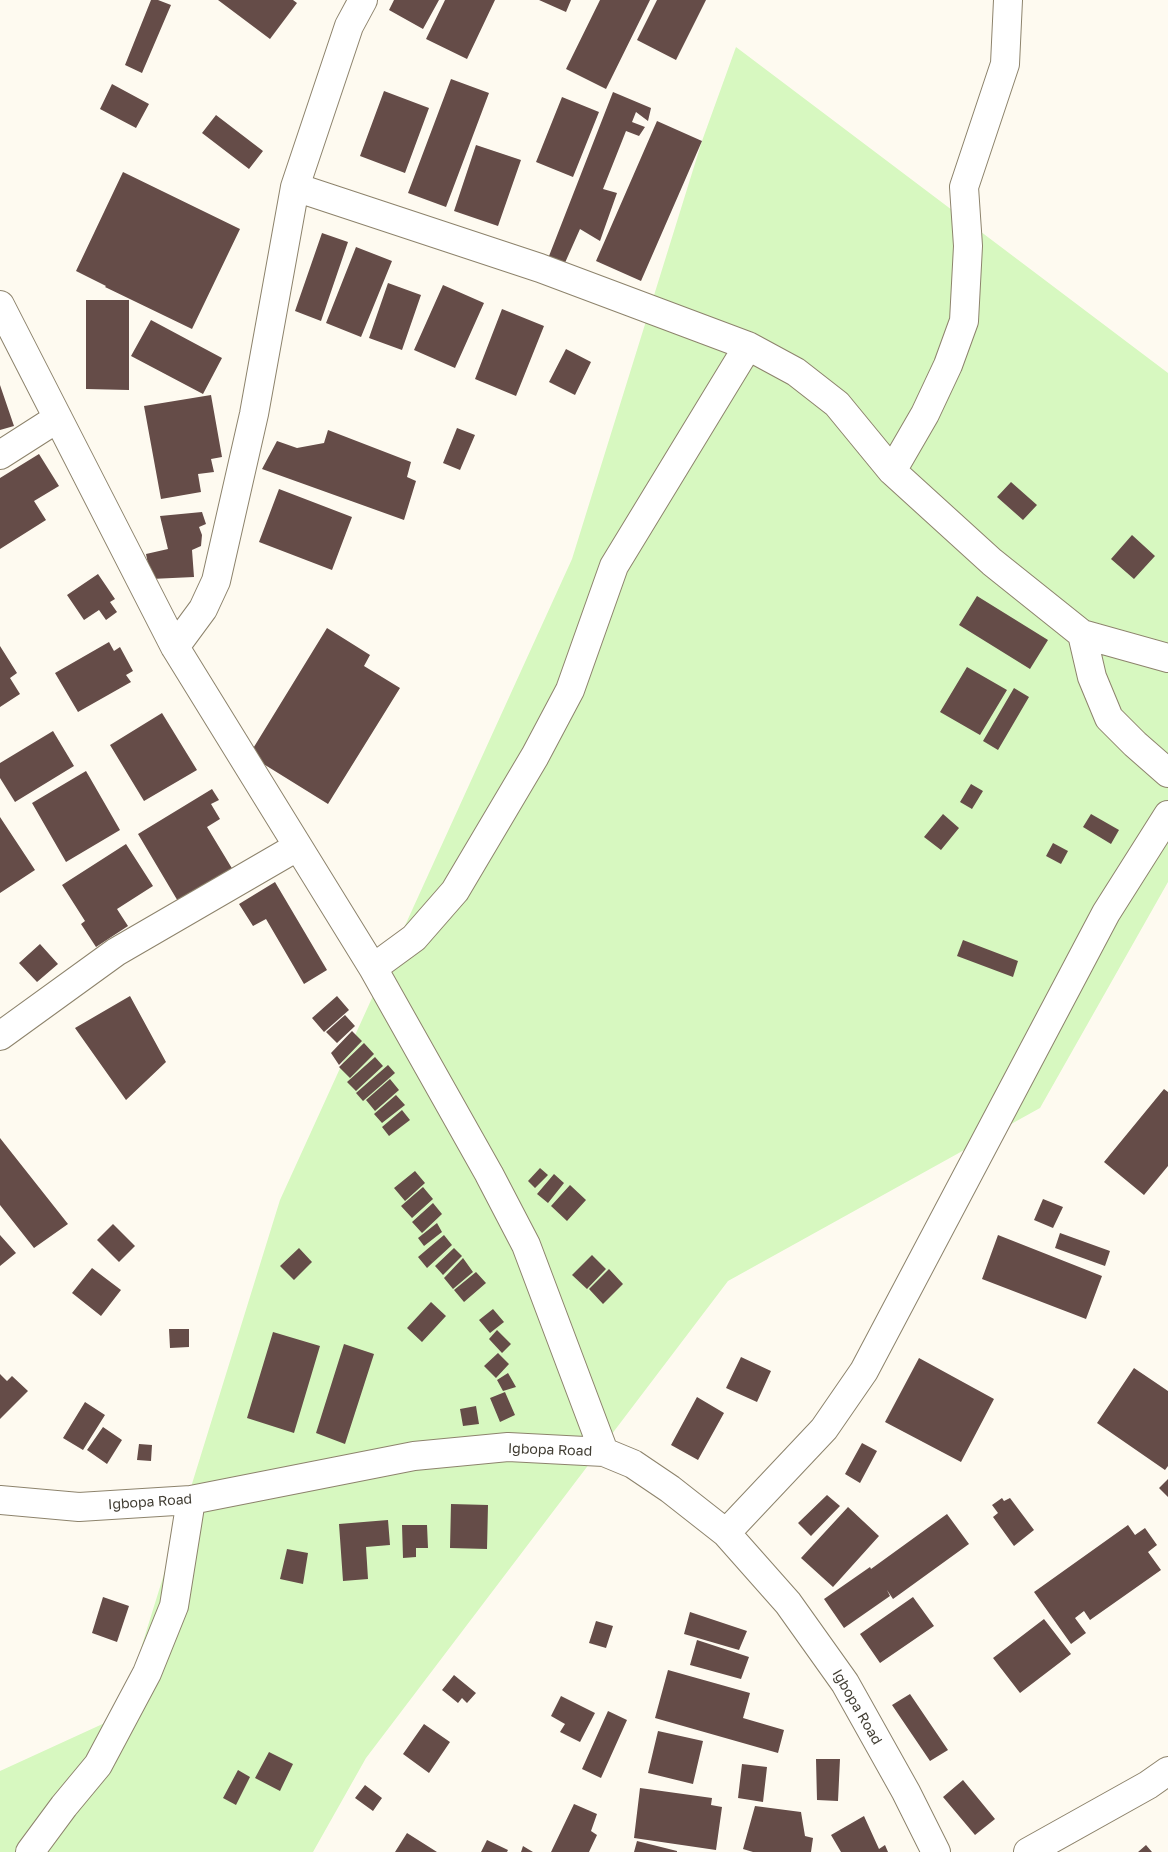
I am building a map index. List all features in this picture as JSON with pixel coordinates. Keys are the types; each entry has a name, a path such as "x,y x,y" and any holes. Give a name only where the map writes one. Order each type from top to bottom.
{"street":[{"path":"175,647 203,609 216,581 254,414 295,187 349,26 363,0"},
{"path":"892,471 925,414 948,364 964,321 968,246 964,187 1005,64 1008,0"},
{"path":"295,187 540,268 748,346 796,372 837,404 892,471 992,562 1082,634 1168,658"},
{"path":"0,305 175,647 372,968 490,1174 526,1245 604,1452"},
{"path":"372,968 414,938 455,891 535,756 570,690 614,566 748,346"},
{"path":"0,455 58,418"},
{"path":"1082,634 1092,678 1109,718 1134,744 1168,772"},
{"path":"726,1533 824,1429 864,1371 1106,913 1168,815"},
{"path":"0,1036 116,952 297,847"},
{"name":"Igbopa Road","path":"0,1500 79,1508 191,1500 414,1456 508,1447 604,1452 633,1464 670,1489 726,1533 788,1603 845,1682 906,1792 936,1852"},
{"path":"30,1852 64,1806 98,1765 148,1673 174,1606 191,1500"},
{"path":"1028,1852 1148,1785 1168,1771"}],"green space":[{"path":"736,47 1168,373 1168,882 1040,1108 728,1281 366,1758 313,1852 0,1852 0,1771 120,1716 280,1200 572,559 702,141"}],"building":[{"path":"151,0 158,0 171,5 142,73 125,65"},
{"path":"218,0 293,0 297,3 270,39"},
{"path":"394,0 439,0 423,29 389,10"},
{"path":"445,0 495,0 467,59 426,39"},
{"path":"539,0 571,0 566,12"},
{"path":"600,0 650,0 606,89 566,69"},
{"path":"657,0 706,0 676,60 637,40"},
{"path":"451,79 489,93 446,207 408,193"},
{"path":"112,84 149,104 136,128 100,109"},
{"path":"384,91 429,108 405,173 360,156"},
{"path":"613,92 651,108 648,121 636,112 632,122 645,127 639,136 626,131 603,189 617,193 600,241 580,229 564,265 549,256"},
{"path":"562,97 599,112 573,177 536,162"},
{"path":"216,115 263,151 249,169 202,133"},
{"path":"657,121 702,141 641,281 596,261"},
{"path":"476,145 521,160 498,226 454,211"},
{"path":"123,172 240,229 192,329 76,271"},
{"path":"322,233 348,242 321,321 295,311"},
{"path":"356,247 392,261 361,337 326,323"},
{"path":"388,283 421,295 402,350 369,338"},
{"path":"443,285 484,303 455,368 414,350"},
{"path":"86,300 129,300 129,390 86,389"},
{"path":"502,309 544,326 516,396 475,379"},
{"path":"151,320 222,358 203,394 131,356"},
{"path":"566,349 591,362 575,395 549,382"},
{"path":"0,385 14,426 0,430"},
{"path":"211,395 222,457 211,459 214,472 198,474 201,492 161,499 144,406"},
{"path":"457,428 475,435 460,470 443,463"},
{"path":"328,430 411,462 407,477 416,481 404,520 262,469 277,441 297,448 324,443"},
{"path":"39,454 59,486 34,501 46,520 0,549 0,478"},
{"path":"1011,482 1037,505 1023,520 997,497"},
{"path":"279,489 352,517 332,570 259,542"},
{"path":"202,512 206,524 199,527 202,535 201,546 192,550 194,577 151,579 146,554 168,549 160,516"},
{"path":"1132,535 1155,556 1134,579 1111,559"},
{"path":"98,574 115,599 110,602 117,612 106,620 99,610 84,620 67,595"},
{"path":"977,596 1048,640 1030,669 959,625"},
{"path":"327,628 370,655 364,666 400,688 328,804 249,755"},
{"path":"109,642 114,651 120,647 133,671 126,675 131,682 78,712 55,673"},
{"path":"0,646 17,673 10,678 20,694 0,707"},
{"path":"967,667 1007,690 980,735 940,712"},
{"path":"1014,688 1029,697 998,750 983,741"},
{"path":"162,713 197,770 144,801 110,745"},
{"path":"53,731 74,766 15,802 0,778 0,763"},
{"path":"86,771 120,830 66,862 32,803"},
{"path":"971,784 983,791 972,809 960,802"},
{"path":"212,789 219,800 211,804 220,819 207,827 233,870 179,903 138,834"},
{"path":"943,814 959,828 941,850 924,837"},
{"path":"1091,814 1119,830 1111,844 1083,827"},
{"path":"0,817 35,870 0,893"},
{"path":"1053,843 1068,851 1061,864 1046,856"},
{"path":"126,844 153,886 117,909 128,926 96,947 81,924 85,921 62,885"},
{"path":"275,882 327,970 304,984 266,919 253,926 239,904"},
{"path":"963,940 1018,961 1013,977 957,956"},
{"path":"40,944 58,964 37,982 19,963"},
{"path":"130,996 166,1062 126,1100 75,1028"},
{"path":"337,996 349,1010 324,1032 312,1018"},
{"path":"345,1015 355,1026 337,1043 326,1032"},
{"path":"352,1031 362,1041 339,1065 331,1053"},
{"path":"364,1043 374,1054 350,1078 339,1067"},
{"path":"375,1057 383,1066 356,1091 347,1082"},
{"path":"388,1065 395,1073 363,1101 356,1093"},
{"path":"390,1079 399,1090 375,1111 366,1100"},
{"path":"1164,1089 1168,1092 1168,1166 1144,1195 1104,1162"},
{"path":"396,1095 405,1105 382,1123 374,1114"},
{"path":"402,1110 410,1120 389,1136 382,1127"},
{"path":"0,1138 68,1224 34,1248 0,1205"},
{"path":"540,1168 548,1175 535,1188 528,1181"},
{"path":"415,1171 425,1183 405,1201 394,1188"},
{"path":"554,1174 564,1183 548,1203 537,1194"},
{"path":"570,1185 586,1200 567,1221 551,1206"},
{"path":"423,1187 433,1199 412,1218 401,1206"},
{"path":"1043,1199 1063,1207 1053,1228 1034,1220"},
{"path":"433,1203 442,1214 422,1233 412,1222"},
{"path":"437,1223 442,1232 424,1246 418,1238"},
{"path":"113,1224 135,1246 119,1262 97,1240"},
{"path":"1060,1233 1110,1251 1105,1266 1055,1248"},
{"path":"0,1235 16,1253 0,1266"},
{"path":"444,1235 452,1245 427,1268 418,1257"},
{"path":"998,1235 1102,1276 1086,1319 982,1279"},
{"path":"299,1248 312,1262 294,1280 280,1266"},
{"path":"454,1248 462,1256 443,1275 435,1266"},
{"path":"592,1255 606,1269 587,1289 572,1275"},
{"path":"463,1258 473,1272 453,1289 444,1278"},
{"path":"92,1268 121,1290 101,1316 72,1293"},
{"path":"609,1269 623,1284 603,1304 589,1289"},
{"path":"476,1272 486,1283 464,1302 454,1290"},
{"path":"431,1302 446,1316 422,1342 407,1328"},
{"path":"493,1309 504,1322 490,1333 479,1320"},
{"path":"169,1329 189,1329 189,1347 170,1348"},
{"path":"497,1330 511,1344 502,1353 489,1339"},
{"path":"273,1332 320,1346 294,1433 247,1418"},
{"path":"344,1344 374,1354 345,1444 316,1433"},
{"path":"498,1353 509,1364 496,1378 484,1366"},
{"path":"741,1357 771,1371 757,1402 726,1388"},
{"path":"919,1358 994,1399 961,1462 885,1422"},
{"path":"1134,1368 1168,1391 1168,1466 1165,1470 1097,1423"},
{"path":"508,1373 516,1387 503,1391 497,1380"},
{"path":"0,1374 7,1381 12,1376 28,1391 0,1419"},
{"path":"505,1392 515,1415 500,1422 490,1398"},
{"path":"697,1397 724,1413 698,1460 671,1445"},
{"path":"85,1402 105,1415 83,1450 63,1438"},
{"path":"476,1406 479,1424 463,1426 460,1409"},
{"path":"103,1427 122,1440 107,1464 87,1450"},
{"path":"862,1443 877,1451 860,1483 845,1474"},
{"path":"139,1444 152,1445 151,1461 137,1460"},
{"path":"1168,1479 1168,1497 1159,1488"},
{"path":"827,1495 840,1506 811,1536 798,1523"},
{"path":"1002,1498 1004,1501 1010,1498 1034,1530 1014,1546 993,1517 998,1513 992,1505"},
{"path":"451,1504 488,1505 487,1549 450,1548"},
{"path":"848,1507 879,1536 833,1587 801,1558"},
{"path":"947,1514 969,1544 893,1599 887,1590 890,1596 844,1628 824,1599 870,1567 871,1569"},
{"path":"388,1520 390,1545 366,1547 368,1579 343,1581 339,1524"},
{"path":"402,1525 427,1525 428,1548 416,1548 416,1557 403,1558"},
{"path":"1128,1525 1135,1535 1145,1528 1157,1545 1148,1552 1161,1570 1090,1620 1084,1611 1075,1618 1086,1633 1071,1644 1034,1592"},
{"path":"287,1549 308,1553 303,1584 280,1579"},
{"path":"103,1597 129,1606 117,1642 92,1633"},
{"path":"913,1597 934,1626 880,1663 860,1634"},
{"path":"690,1612 747,1631 739,1650 684,1634"},
{"path":"1044,1619 1071,1654 1020,1693 993,1658"},
{"path":"596,1621 613,1626 606,1648 589,1643"},
{"path":"697,1640 749,1657 741,1679 690,1665"},
{"path":"668,1670 750,1693 743,1718 784,1730 778,1753 655,1718"},
{"path":"454,1675 476,1693 467,1703 462,1698 458,1703 442,1690"},
{"path":"910,1694 948,1750 930,1761 892,1705"},
{"path":"561,1696 595,1713 580,1742 560,1732 565,1724 551,1716"},
{"path":"608,1711 627,1720 601,1778 582,1769"},
{"path":"424,1724 450,1742 429,1773 403,1754"},
{"path":"658,1731 703,1741 693,1784 648,1773"},
{"path":"269,1752 293,1764 280,1791 255,1778"},
{"path":"816,1759 840,1759 838,1801 817,1800"},
{"path":"742,1764 767,1767 763,1802 738,1798"},
{"path":"238,1770 250,1777 236,1805 223,1798"},
{"path":"963,1780 995,1819 975,1835 943,1797"},
{"path":"365,1785 382,1798 373,1811 355,1798"},
{"path":"640,1788 712,1798 711,1805 722,1807 716,1850 634,1838"},
{"path":"574,1804 597,1814 591,1831 597,1835 589,1852 551,1852"},
{"path":"755,1806 801,1812 805,1836 813,1838 811,1852 753,1852 743,1849"},
{"path":"864,1816 879,1849 885,1845 888,1852 841,1852 831,1835"},
{"path":"407,1833 437,1852 395,1852"},
{"path":"487,1840 508,1850 507,1852 481,1852"},
{"path":"637,1841 677,1851 677,1852 634,1852"},
{"path":"1146,1845 1152,1852 1138,1852"},
{"path":"523,1846 533,1852 521,1852"}]}
